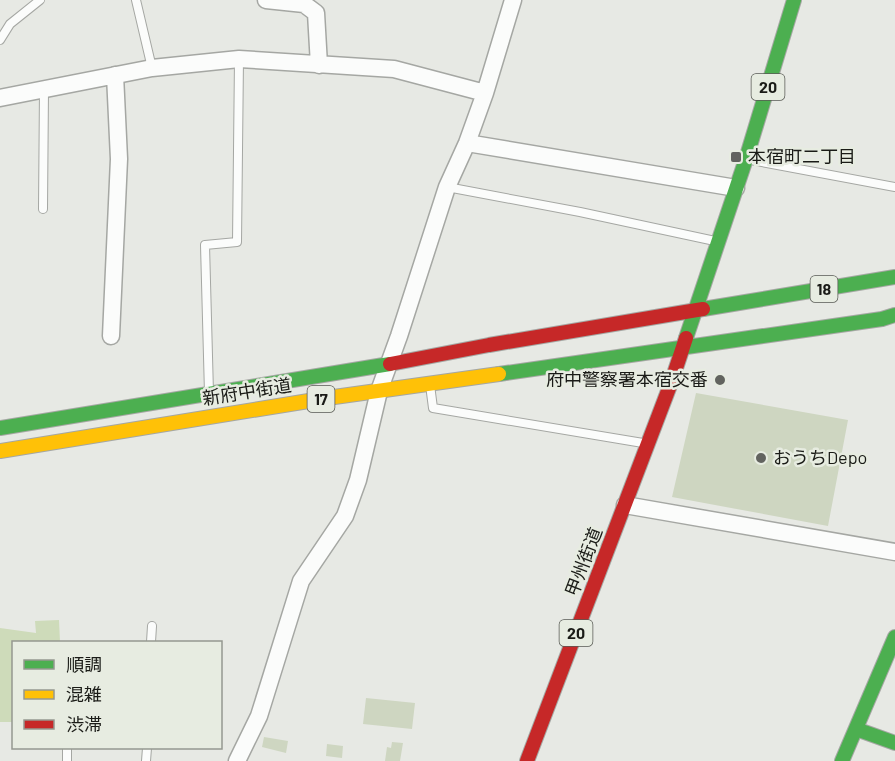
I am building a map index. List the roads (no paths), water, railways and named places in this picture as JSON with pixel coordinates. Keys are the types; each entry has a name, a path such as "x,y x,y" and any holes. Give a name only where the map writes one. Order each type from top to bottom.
{"main road":[{"name":"20","path":"683,348 746,159 794,0"},
{"name":"18","path":"695,311 895,277"},
{"name":"新府中街道","path":"0,428 695,311"},
{"name":"18","path":"683,348 882,319 895,315"},
{"name":"新府中街道","path":"0,450 429,383 683,348"},
{"name":"甲州街道","path":"527,761 662,410 683,348"},
{"path":"842,761 895,637"},
{"path":"856,729 895,743"}],"street":[{"path":"266,0 304,4 316,13 319,65"},
{"path":"237,761 259,716 301,581 345,516 358,480 379,391 447,187 467,143 485,93 513,0"},
{"path":"0,98 152,68 239,59 394,69 485,93"},
{"path":"111,336 119,159 115,75"},
{"path":"467,143 736,188"},
{"path":"626,505 895,552"}],"lane":[{"path":"0,40 10,24 40,0"},
{"path":"136,0 152,68"},
{"path":"209,394 205,245 237,243 239,59"},
{"path":"43,209 44,89"},
{"path":"746,159 895,187"},
{"path":"447,187 580,212 717,246"},
{"path":"429,383 432,408 649,444"},
{"path":"151,641 152,626"}],"place":[{"name":"本宿町二丁目","path":"736,157"},
{"name":"府中警察署本宿交番","path":"720,380"},
{"name":"おうちDepo","path":"761,458"}]}
